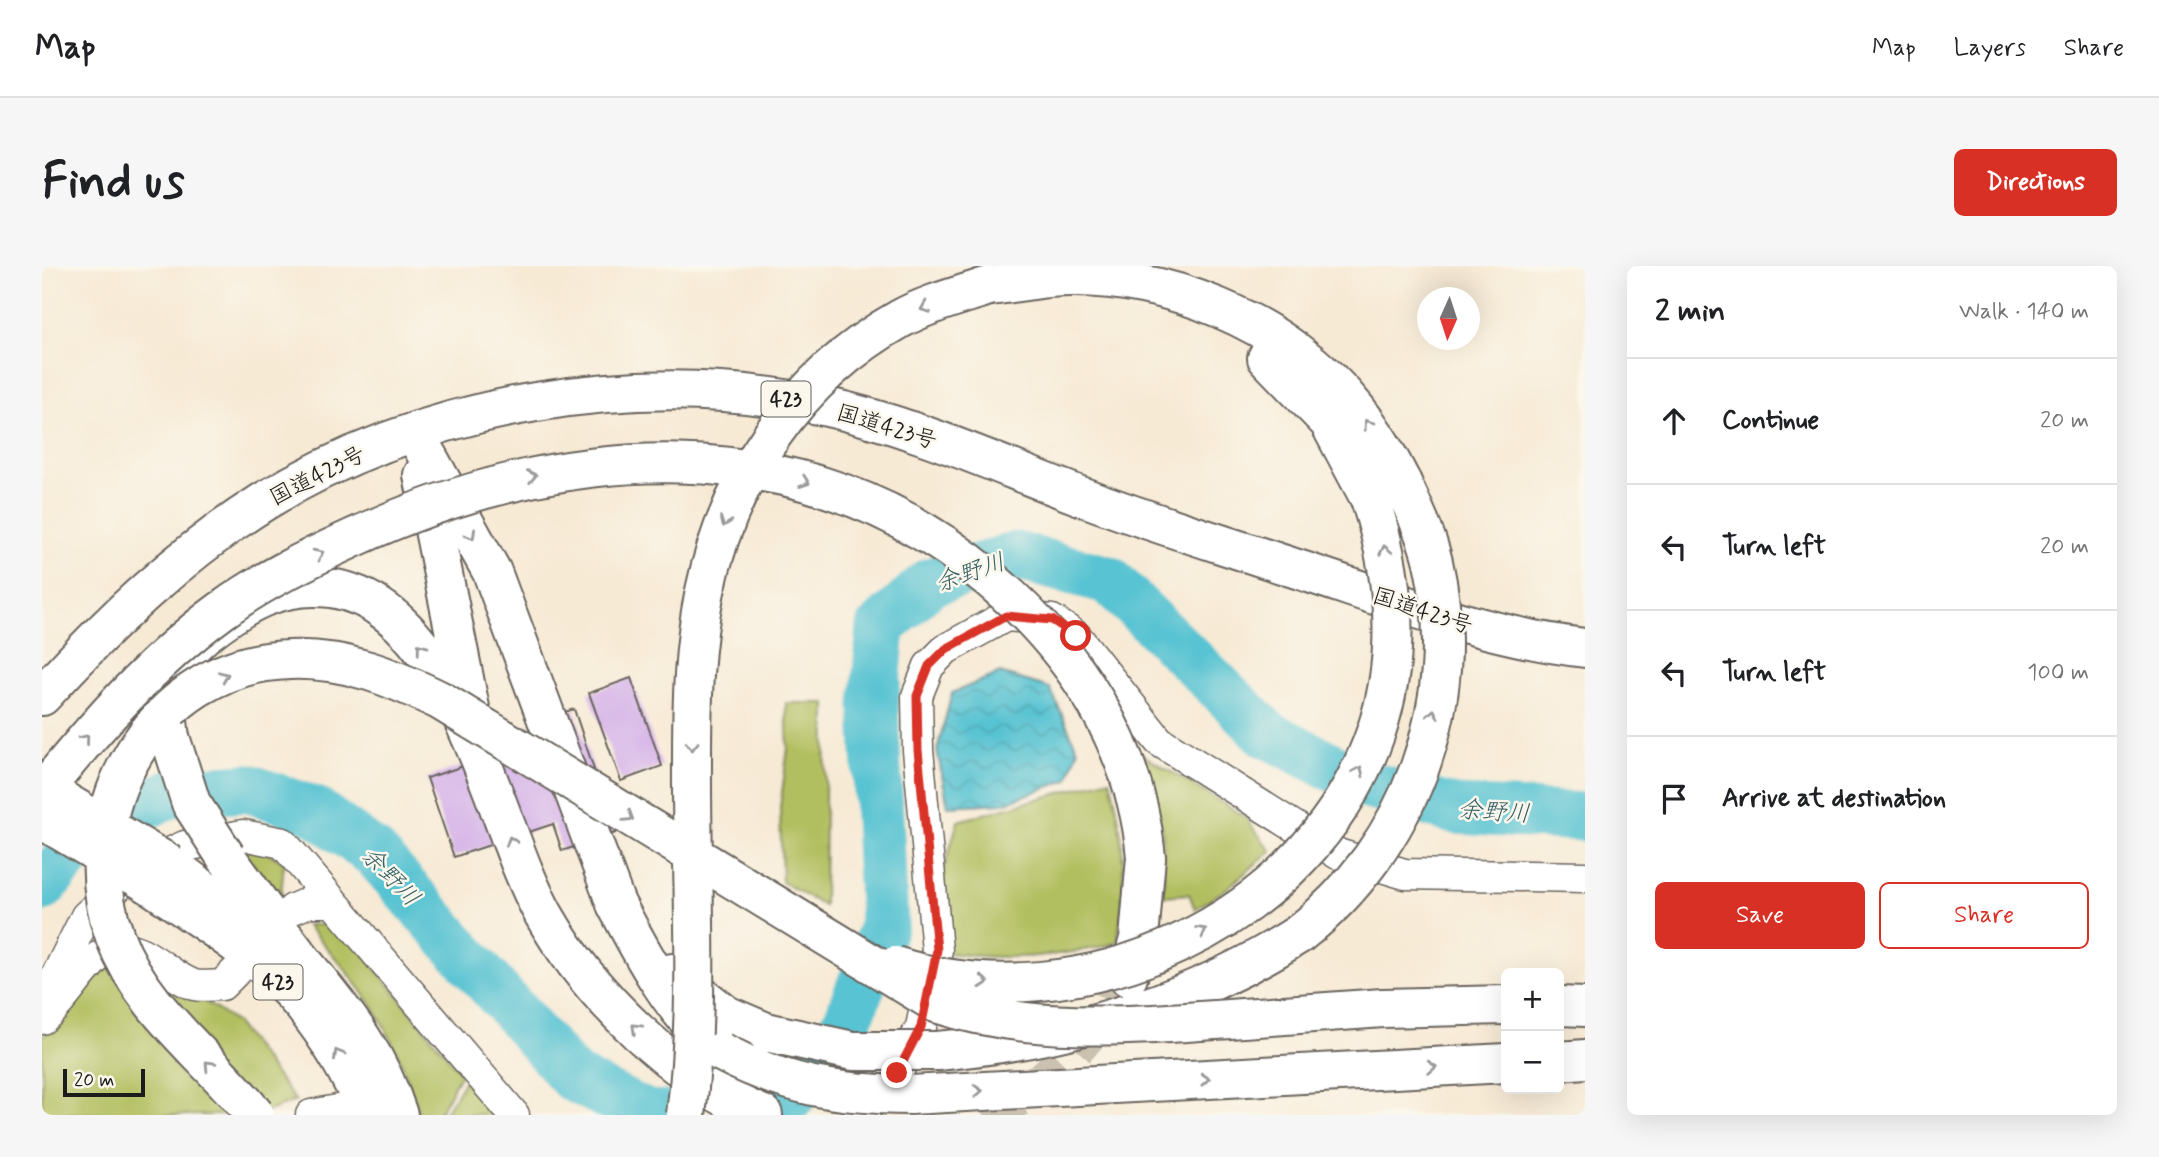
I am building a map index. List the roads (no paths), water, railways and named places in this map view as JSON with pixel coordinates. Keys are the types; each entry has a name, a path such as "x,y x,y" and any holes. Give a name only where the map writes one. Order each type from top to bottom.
{"highway":[{"path":"687,1115 695,951 692,718 704,592 717,544 733,501 775,429 827,370 861,342 902,317 989,286 1049,278 1103,279 1160,289 1216,307 1263,330 1298,354 1331,381 1357,409 1381,443 1386,491 1384,544 1391,589 1393,636 1387,687 1376,732 1359,772 1336,812 1305,852 1270,885 1226,917 1177,945 1092,974 1038,982 984,982 914,972 846,950"},
{"name":"国道423号","path":"42,696 95,637 177,563 263,502 354,454 414,432 529,404 651,391 712,391 803,402 877,420 1124,512 1483,629 1545,643 1585,648"},
{"path":"414,432 478,750"},
{"path":"414,432 492,572 616,904 637,945 684,1019 721,1052 759,1072 826,1091 910,1095 1501,1063"},
{"path":"47,805 101,720 174,649 222,610 336,546 399,516 467,492 525,477 596,465 656,461 720,463 787,476 845,495 899,519 967,562 1010,596 1075,672 1117,742 1140,806 1146,857 1139,939 1128,977"},
{"path":"616,904 642,942 687,986 726,1015 766,1032 853,1051 937,1051 1004,1045 1044,1037 1160,1005 1223,979 1299,934 1331,909 1381,849 1419,772 1430,733 1439,671 1439,605 1433,563 1421,523 1386,491"},
{"path":"313,974 226,857 191,803 170,737 165,707 169,681 179,661 193,645 239,608 263,596 291,588 316,586 345,590 370,600 394,617 438,673 478,750 521,871 546,918 602,993 635,1027 687,1073 714,1093 763,1115"},
{"path":"255,1115 152,1003 131,971 110,918 103,869 103,837 111,799 140,741 163,716 187,696 220,677 253,665 288,660 327,660 363,668 405,683 490,730 936,1003 1007,1021 1111,1025 1383,1008 1501,1005"},
{"name":"423","path":"47,805 160,874 244,918 313,974 356,1026 379,1064 398,1115"},
{"name":"423","path":"160,874 227,939 301,1002 334,1047 355,1112"},
{"path":"1564,1006 1585,1007"},
{"path":"1564,1060 1585,1059"}],"street":[{"path":"860,1115 897,1073 921,1027 937,950 918,750 917,696 929,666 946,649 1006,616 1052,620 1076,636 1159,741 1338,854 1405,874 1585,877"},
{"path":"42,1005 86,916 139,867 185,846 243,835 284,844 513,1115"},
{"path":"293,909 309,902 332,902"},
{"path":"42,1020 59,1007 100,955 117,950 143,951 195,985 222,985 235,972"},
{"path":"311,1115 355,1112"}],"water":[{"path":"1000,673 1050,688 1078,750 1068,780 1004,803 948,806 937,750 952,693"}],"waterway":[{"name":"余野川","path":"739,1115 788,1100 847,1023 884,924 874,706 881,627 930,582 1016,556 1109,580 1267,734 1368,785 1455,810 1585,817"},
{"name":"余野川","path":"42,887 91,830 172,793 248,788 315,811 375,854 573,1078 647,1114 664,1115"}],"tunnel":[{"path":"984,1115 1028,1091 1067,1058 1100,1019 1128,977"}]}
